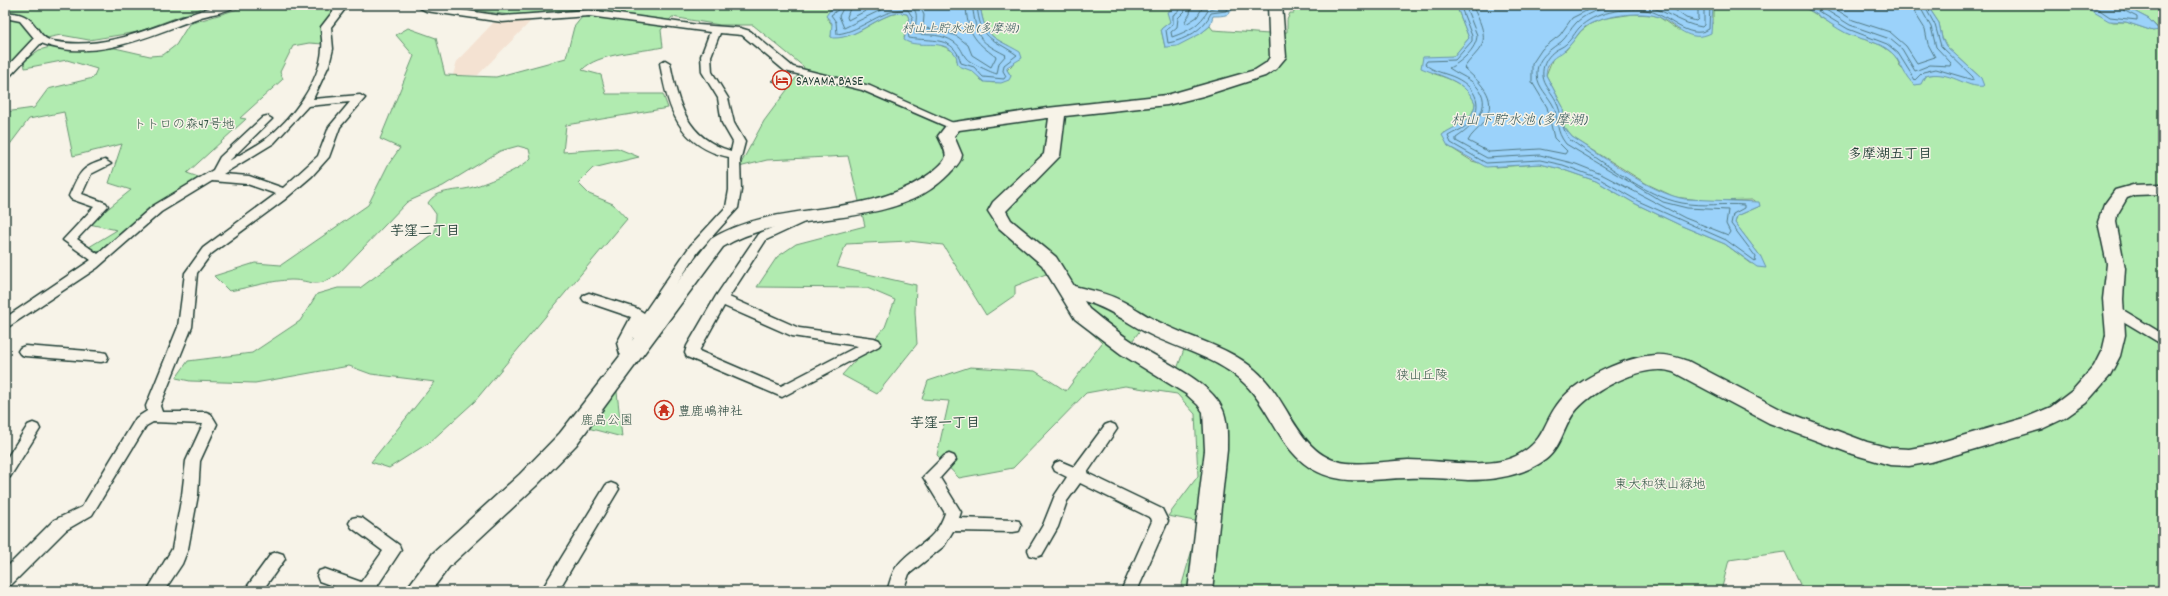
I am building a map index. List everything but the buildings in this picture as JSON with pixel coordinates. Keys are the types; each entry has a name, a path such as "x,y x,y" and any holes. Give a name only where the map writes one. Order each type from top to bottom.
{"street":[{"path":"5,15 22,19 40,38 51,44 94,48 140,37 204,12 231,5"},
{"path":"5,324 99,260 157,209 270,141 284,129 305,103 325,62 328,46 326,27 343,5"},
{"path":"419,5 426,8 502,19 589,13 746,33 788,69 866,88 954,126 1058,112 1167,100 1203,91 1260,73 1271,66 1278,58 1275,5"},
{"path":"636,350 641,328 659,300 694,249 732,208 735,190 735,155 739,142 728,123 723,98 707,72 706,56 716,30"},
{"path":"5,75 40,38"},
{"path":"665,63 678,114 699,139 720,152 735,155"},
{"path":"155,591 176,559 180,549 190,495 193,461 196,451 210,424 206,418 156,417 153,406 185,327 192,273 198,262 233,230 284,193 321,160 328,150 332,130 360,98 305,103"},
{"path":"1058,112 1052,156 999,206 997,211 1005,224 1049,261 1082,314 1128,349 1201,394 1212,408 1216,430 1216,450 1200,591"},
{"path":"214,176 224,159 266,118"},
{"path":"417,591 441,560 528,480 568,439 717,243 742,231 805,217 892,201 920,189 953,160 954,155 946,136 954,126"},
{"path":"99,260 69,240 102,206 75,196 86,172 106,164"},
{"path":"214,176 249,180 284,193"},
{"path":"1068,291 1093,296 1117,306 1154,328 1225,359 1241,369 1254,379 1291,435 1305,451 1327,468 1342,471 1412,469 1474,472 1507,467 1526,461 1548,444 1554,435 1563,412 1577,395 1595,384 1638,366 1654,362 1676,365 1768,413 1881,455 1898,457 1922,455 2035,423 2058,413 2074,402 2089,388 2101,372 2115,340 2113,294 2116,269 2115,256 2106,230 2107,219 2121,194 2133,190 2163,190"},
{"path":"721,299 797,333 874,343 782,392 692,353 694,346 721,299 762,238 805,217"},
{"path":"589,298 631,311 638,315 624,343 625,350 636,350"},
{"path":"2114,309 2163,340"},
{"path":"25,351 102,357"},
{"path":"5,580 60,524 87,511 141,422 155,413"},
{"path":"5,473 33,429"},
{"path":"1036,550 1050,527 1060,499 1110,429"},
{"path":"895,591 903,570 938,540 949,524 953,512 931,477 948,460"},
{"path":"1060,468 1156,514 1160,521 1129,591"},
{"path":"548,591 611,489"},
{"path":"325,576 365,591 393,550 358,523"},
{"path":"949,524 1013,526"},
{"path":"252,591 277,559"}],"shaded area":[{"path":"531,21 478,75 453,75 457,61 493,23"}],"green space":[{"path":"5,5 210,5 138,32 89,40 61,35 32,41 5,69"},
{"name":"トトロの森47号地","path":"251,5 339,5 324,44 309,43 293,46 280,72 283,79 240,118 246,119 187,173 204,179 100,253 89,247 117,230 89,224 131,190 109,183 122,144 73,156 64,112 29,119 5,151 5,112 34,108 48,89 93,78 97,69 67,60 25,68 24,61 39,50 54,46 115,48 150,56 163,55 176,45 189,24"},
{"name":"狭山丘陵","path":"439,5 839,5 827,18 833,26 831,37 842,37 852,34 888,16 898,13 907,14 909,18 904,38 946,47 957,55 957,61 976,73 981,80 993,83 1000,82 1011,76 1007,70 1012,65 1009,46 991,35 988,31 983,20 980,5 1174,5 1177,8 1170,22 1161,29 1165,47 1200,34 1210,26 1213,30 1269,34 1287,32 1287,20 1290,13 1294,13 1293,5 1456,5 1469,38 1454,56 1440,58 1432,73 1451,80 1463,87 1475,103 1472,114 1464,122 1444,133 1448,146 1472,161 1495,167 1540,164 1561,169 1596,181 1636,204 1682,226 1725,244 1752,264 1761,257 1735,223 1737,216 1760,206 1753,200 1708,201 1675,197 1647,184 1572,137 1564,127 1563,107 1546,75 1552,60 1557,53 1566,50 1581,31 1590,24 1606,18 1634,14 1652,15 1659,17 1678,30 1713,23 1713,7 1715,5 1797,5 1807,9 1846,33 1881,45 1895,55 1901,68 1921,82 1925,76 1937,74 1955,78 1972,85 1981,78 1946,46 1942,38 1939,23 1927,5 2082,5 2113,22 2126,22 2153,31 2158,28 2149,19 2122,5 2163,5 2163,591 1803,591 1785,552 1729,560 1721,591 1180,591 1200,522 1168,516 1198,476 1195,414 1177,394 1125,386 1086,393 1013,468 959,478 937,455 949,401 922,399 928,381 970,367 1035,371 1066,391 1102,343 1076,318 1046,274 1015,286 1015,295 986,315 943,245 909,241 846,244 837,267 916,285 915,312 917,344 877,394 842,375 885,327 895,300 867,288 757,287 777,257 796,244 865,226 848,156 767,160 739,167 764,121 804,67 753,25 720,25 672,17 661,30 663,47 608,57 589,64 582,70 601,75 606,94 663,94 668,108 566,125 563,152 617,148 639,157 593,168 578,183 589,194 613,204 627,219 474,402 430,442 389,468 371,462 435,382 371,374 349,366 255,383 190,381 176,378 188,361 252,353 300,321 317,294 338,288 360,288 435,232 436,214 428,203 432,198 448,191 467,189 495,179 520,167 531,158 529,149 518,146 500,151 443,186 407,202 338,274 324,282 314,283 299,280 284,280 229,291 214,276 255,263 281,265 368,205 388,165 400,148 380,139 414,56 396,35 408,28 436,38 445,75 496,77 566,58 574,27 586,12 585,9 510,15","holes":["1147,321 1188,338 1175,375 1127,348"]},
{"name":"鹿島公園","path":"616,383 622,437 584,427"}],"water":[{"name":"村山上貯水池 (多摩湖)","path":"839,5 980,5 982,16 988,31 992,36 1020,52 1022,58 1007,67 1007,70 1011,76 1009,80 1001,83 984,82 972,71 959,66 955,54 950,49 944,46 910,43 904,40 909,18 907,14 898,13 889,15 853,34 843,37 831,37 832,23 826,16 830,10"},
{"path":"1174,5 1234,5 1233,9 1226,15 1213,16 1210,26 1200,34 1177,46 1165,47 1161,29 1170,22 1167,12 1176,8"},
{"name":"村山下貯水池 (多摩湖)","path":"1456,5 1715,5 1713,7 1711,33 1703,36 1690,35 1666,20 1651,15 1621,15 1592,23 1585,27 1565,50 1552,60 1547,69 1546,75 1563,107 1564,127 1572,137 1642,182 1671,195 1685,199 1759,202 1760,206 1737,216 1735,223 1761,257 1766,268 1757,267 1725,244 1682,226 1636,204 1596,181 1561,169 1540,164 1486,167 1448,146 1442,135 1468,119 1474,109 1475,103 1471,95 1459,84 1421,68 1423,57 1454,56 1469,38"},
{"path":"1797,5 1927,5 1939,23 1942,38 1946,46 1981,78 1984,86 1970,85 1942,75 1925,76 1921,84 1915,85 1908,78 1899,62 1890,51 1875,43 1846,33 1812,11"},
{"path":"2082,5 2122,5 2149,19 2159,30 2153,31 2126,22 2109,21"}],"place":[{"name":"SAYAMA BASE","path":"782,80"},
{"name":"豊鹿嶋神社","path":"664,410"}],"district":[{"name":"多摩湖五丁目","path":"1890,153"},
{"name":"芋窪二丁目","path":"425,230"},
{"name":"芋窪一丁目","path":"945,422"}],"park label":[{"name":"東大和狭山緑地","path":"1660,483"}]}
